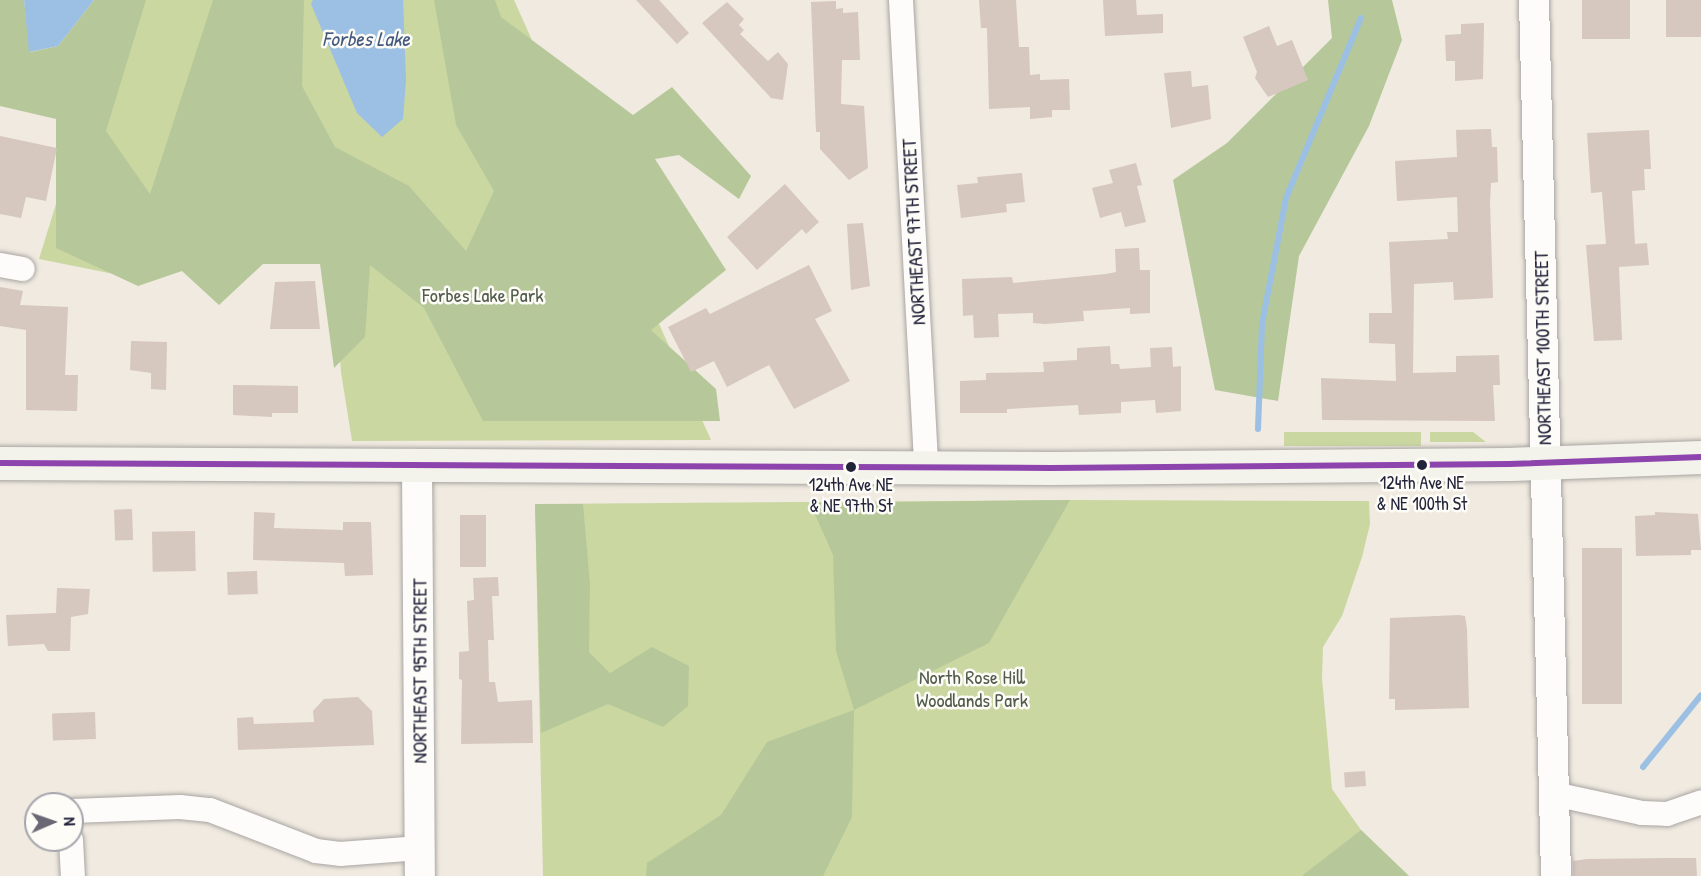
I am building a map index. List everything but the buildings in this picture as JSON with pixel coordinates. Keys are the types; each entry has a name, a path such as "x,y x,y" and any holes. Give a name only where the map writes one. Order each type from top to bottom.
{"main road":[{"path":"0,463 926,465 1062,468 1545,463 1701,457"}],"street":[{"name":"NORTHEAST 97TH STREET","path":"901,0 926,465"},
{"name":"NORTHEAST 100TH STREET","path":"1534,0 1556,876"},
{"name":"NORTHEAST 95TH STREET","path":"417,465 420,862"},
{"path":"1554,794 1642,813 1668,814 1701,802"},
{"path":"84,811 180,807 210,810 316,851 420,862"},
{"path":"72,852 73,876"}],"green space":[{"name":"Forbes Lake Park","path":"0,0 24,0 30,52 58,46 94,0 146,0 106,131 150,194 213,0 304,0 302,86 335,147 409,186 466,251 494,191 456,125 434,0 495,0 501,17 633,115 672,87 751,176 739,199 679,155 655,159 726,270 651,330 716,389 720,421 483,421 424,308 370,265 365,337 334,368 320,264 263,264 219,305 182,271 138,286 56,248 56,119 0,106"},
{"name":"Forbes Lake Park","path":"119,0 514,0 711,440 352,441 341,372 332,247 129,229 109,273 39,259"},
{"path":"1328,0 1392,0 1402,40 1369,126 1299,256 1278,401 1215,390 1173,180 1227,143 1332,38"},
{"path":"1284,432 1421,432 1421,446 1284,446"},
{"path":"1430,432 1473,432 1486,442 1430,442"},
{"name":"North Rose Hill Woodlands Park","path":"1070,500 1369,501 1370,524 1362,557 1342,616 1323,647 1322,678 1332,789 1361,830 1409,876 543,876 535,504"},
{"path":"1070,500 989,643 854,710 836,651 833,555 810,503"},
{"path":"535,504 583,504 590,584 589,652 610,673 652,647 689,666 688,706 663,727 608,704 541,733"},
{"path":"854,710 852,817 823,876 646,876 647,863 721,815 767,742"},
{"path":"1361,830 1409,876 1303,876 1303,875"}],"water":[{"path":"24,0 94,0 58,46 29,52"},
{"name":"Forbes Lake","path":"313,0 403,0 406,80 403,119 382,137 357,113 311,4"}],"waterway":[{"path":"1258,429 1262,324 1286,198 1361,18"},
{"path":"1643,767 1701,695"}],"transit line":[{"path":"0,463 1051,468 1509,464 1701,457"}],"place":[{"name":"124th Ave NE & NE 100th St","path":"1422,465"},
{"name":"124th Ave NE & NE 97th St","path":"851,467"}]}
